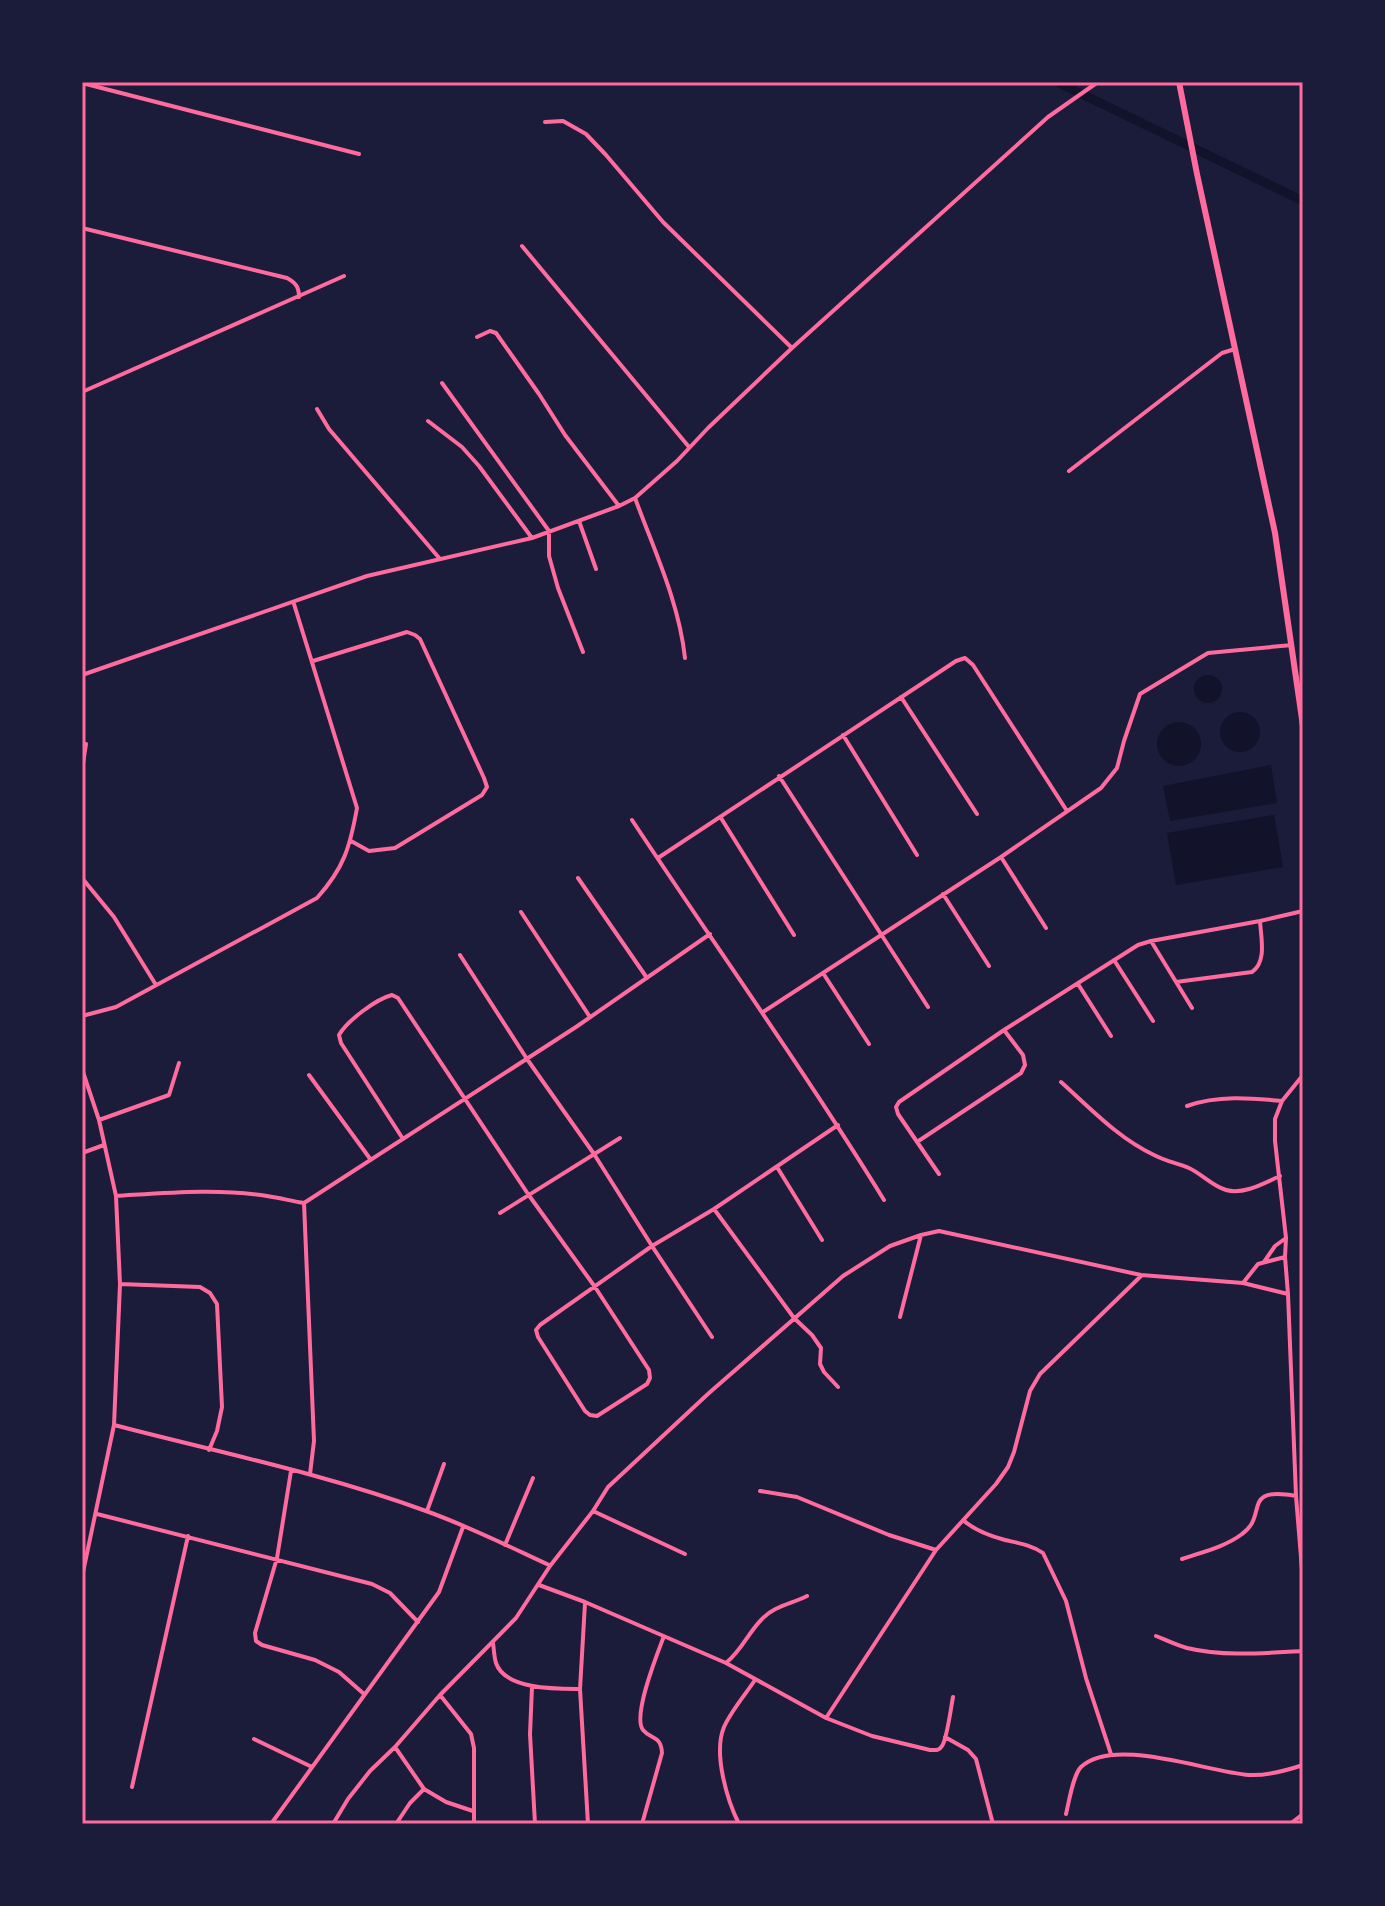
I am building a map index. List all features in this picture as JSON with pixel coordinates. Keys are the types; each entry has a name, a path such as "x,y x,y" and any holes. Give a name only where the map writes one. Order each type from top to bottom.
{"main road":[{"path":"1179,82 1275,533 1303,726"}],"street":[{"path":"82,675 367,576 532,538 635,498 792,348 1048,117 1098,82"},
{"path":"82,83 359,154"},
{"path":"545,122 563,121 586,134 663,222 792,348"},
{"path":"82,228 287,278 299,288 299,297"},
{"path":"522,246 689,447"},
{"path":"82,392 344,276"},
{"path":"477,337 490,331 496,333 565,435 619,506"},
{"path":"1069,471 1222,353 1235,349"},
{"path":"442,383 549,531 549,556 583,652"},
{"path":"317,409 329,429 440,559"},
{"path":"428,421 462,447 479,466 532,538"},
{"path":"635,498 668,585 682,632 685,658"},
{"path":"579,521 596,569"},
{"path":"82,1016 116,1007 317,898 333,880 351,841 357,808 293,603"},
{"path":"313,661 407,632 415,635 420,639 487,787 482,795 395,848 369,851 351,841"},
{"path":"763,1012 1101,788 1117,768 1140,694 1208,653 1292,645"},
{"path":"658,858 779,776 965,658 973,665 1067,811"},
{"path":"901,697 977,814"},
{"path":"843,735 917,855"},
{"path":"82,770 86,744"},
{"path":"779,776 928,1007"},
{"path":"720,817 794,935"},
{"path":"632,820 838,1125 884,1200"},
{"path":"1001,857 1046,928"},
{"path":"82,878 114,917 156,985"},
{"path":"578,878 647,978"},
{"path":"943,894 989,966"},
{"path":"939,1174 898,1114 896,1107 899,1102 1004,1030 1138,945 1303,911"},
{"path":"521,912 590,1017"},
{"path":"1176,982 1252,972 1259,967 1262,959 1260,921"},
{"path":"116,1196 171,1192 224,1193 265,1195 304,1203 527,1059 710,934"},
{"path":"1151,941 1192,1008"},
{"path":"460,955 712,1337"},
{"path":"1114,960 1153,1021"},
{"path":"823,973 869,1044"},
{"path":"1078,984 1111,1036"},
{"path":"403,1139 341,1043 339,1035 343,1027 383,997 392,995 398,998 528,1194 595,1287 649,1370 647,1384 597,1416 585,1411 538,1337 536,1330 540,1325 595,1287 652,1246 714,1209 838,1125"},
{"path":"917,1142 1021,1073 1025,1065 1023,1055 1004,1030"},
{"path":"99,1120 169,1095 179,1063"},
{"path":"82,1069 99,1120 116,1196 120,1284 114,1425 82,1577"},
{"path":"309,1075 371,1160"},
{"path":"1303,1075 1282,1101 1275,1119 1286,1238 1296,1496 1303,1582"},
{"path":"1061,1082 1132,1142 1226,1190 1251,1188 1280,1176"},
{"path":"1187,1106 1218,1099 1282,1101"},
{"path":"500,1213 620,1138"},
{"path":"82,1153 104,1145"},
{"path":"777,1167 822,1240"},
{"path":"304,1203 314,1441 310,1474"},
{"path":"714,1209 794,1318 812,1335 821,1348 820,1364 838,1387"},
{"path":"333,1824 370,1771 516,1618 608,1487 709,1393 843,1276 890,1246 939,1231 1141,1275 1243,1283 1288,1294"},
{"path":"900,1317 921,1235"},
{"path":"1264,1262 1275,1246 1286,1238"},
{"path":"1243,1283 1258,1264 1285,1257"},
{"path":"826,1718 936,1550 1008,1467 1030,1391 1040,1374 1141,1275"},
{"path":"120,1284 200,1287 210,1293 217,1304 222,1407 209,1450"},
{"path":"114,1425 310,1474 427,1511 550,1566"},
{"path":"427,1511 444,1464"},
{"path":"291,1471 277,1558 255,1633 256,1641 315,1660 339,1672 364,1694"},
{"path":"505,1545 533,1478"},
{"path":"760,1491 797,1497 889,1535 936,1550"},
{"path":"1182,1559 1230,1542 1243,1534 1249,1528 1262,1499 1268,1494 1296,1496"},
{"path":"593,1511 685,1554"},
{"path":"97,1514 372,1584 390,1593 418,1622"},
{"path":"963,1520 971,1527 1037,1548 1043,1553 1066,1601 1086,1678 1111,1754"},
{"path":"271,1824 439,1592 463,1527"},
{"path":"132,1787 188,1536"},
{"path":"539,1585 726,1663 826,1718 872,1736 938,1750 945,1737 953,1697"},
{"path":"726,1663 745,1644 761,1620 781,1605 807,1596"},
{"path":"585,1602 580,1689 588,1824"},
{"path":"642,1824 662,1745 643,1730 640,1717 651,1667 664,1636"},
{"path":"1156,1636 1185,1648 1214,1652 1303,1651"},
{"path":"493,1643 496,1663 505,1676 532,1687 580,1689"},
{"path":"739,1824 725,1790 720,1740 725,1725 755,1680"},
{"path":"532,1687 530,1734 535,1824"},
{"path":"440,1695 471,1734 474,1748 474,1824"},
{"path":"945,1737 968,1750 976,1759 993,1824"},
{"path":"254,1739 312,1767"},
{"path":"395,1747 424,1789 446,1802 473,1811"},
{"path":"1066,1814 1077,1772 1082,1766 1111,1754 1187,1762 1246,1775 1265,1775 1303,1765"},
{"path":"396,1824 424,1789"},
{"path":"1290,1824 1303,1814"}],"shaded area":[{"path":"1208,675 1218,679 1222,689 1218,699 1208,703 1198,699 1194,689 1198,679"},
{"path":"1240,712 1254,718 1260,732 1254,746 1240,752 1226,746 1220,732 1226,718"},
{"path":"1179,722 1194,729 1201,744 1194,759 1179,766 1164,759 1157,744 1164,729"},
{"path":"1271,765 1277,803 1170,821 1163,786"},
{"path":"1274,815 1283,867 1176,885 1167,833"}],"waterway":[{"path":"1057,82 1303,201"}]}
